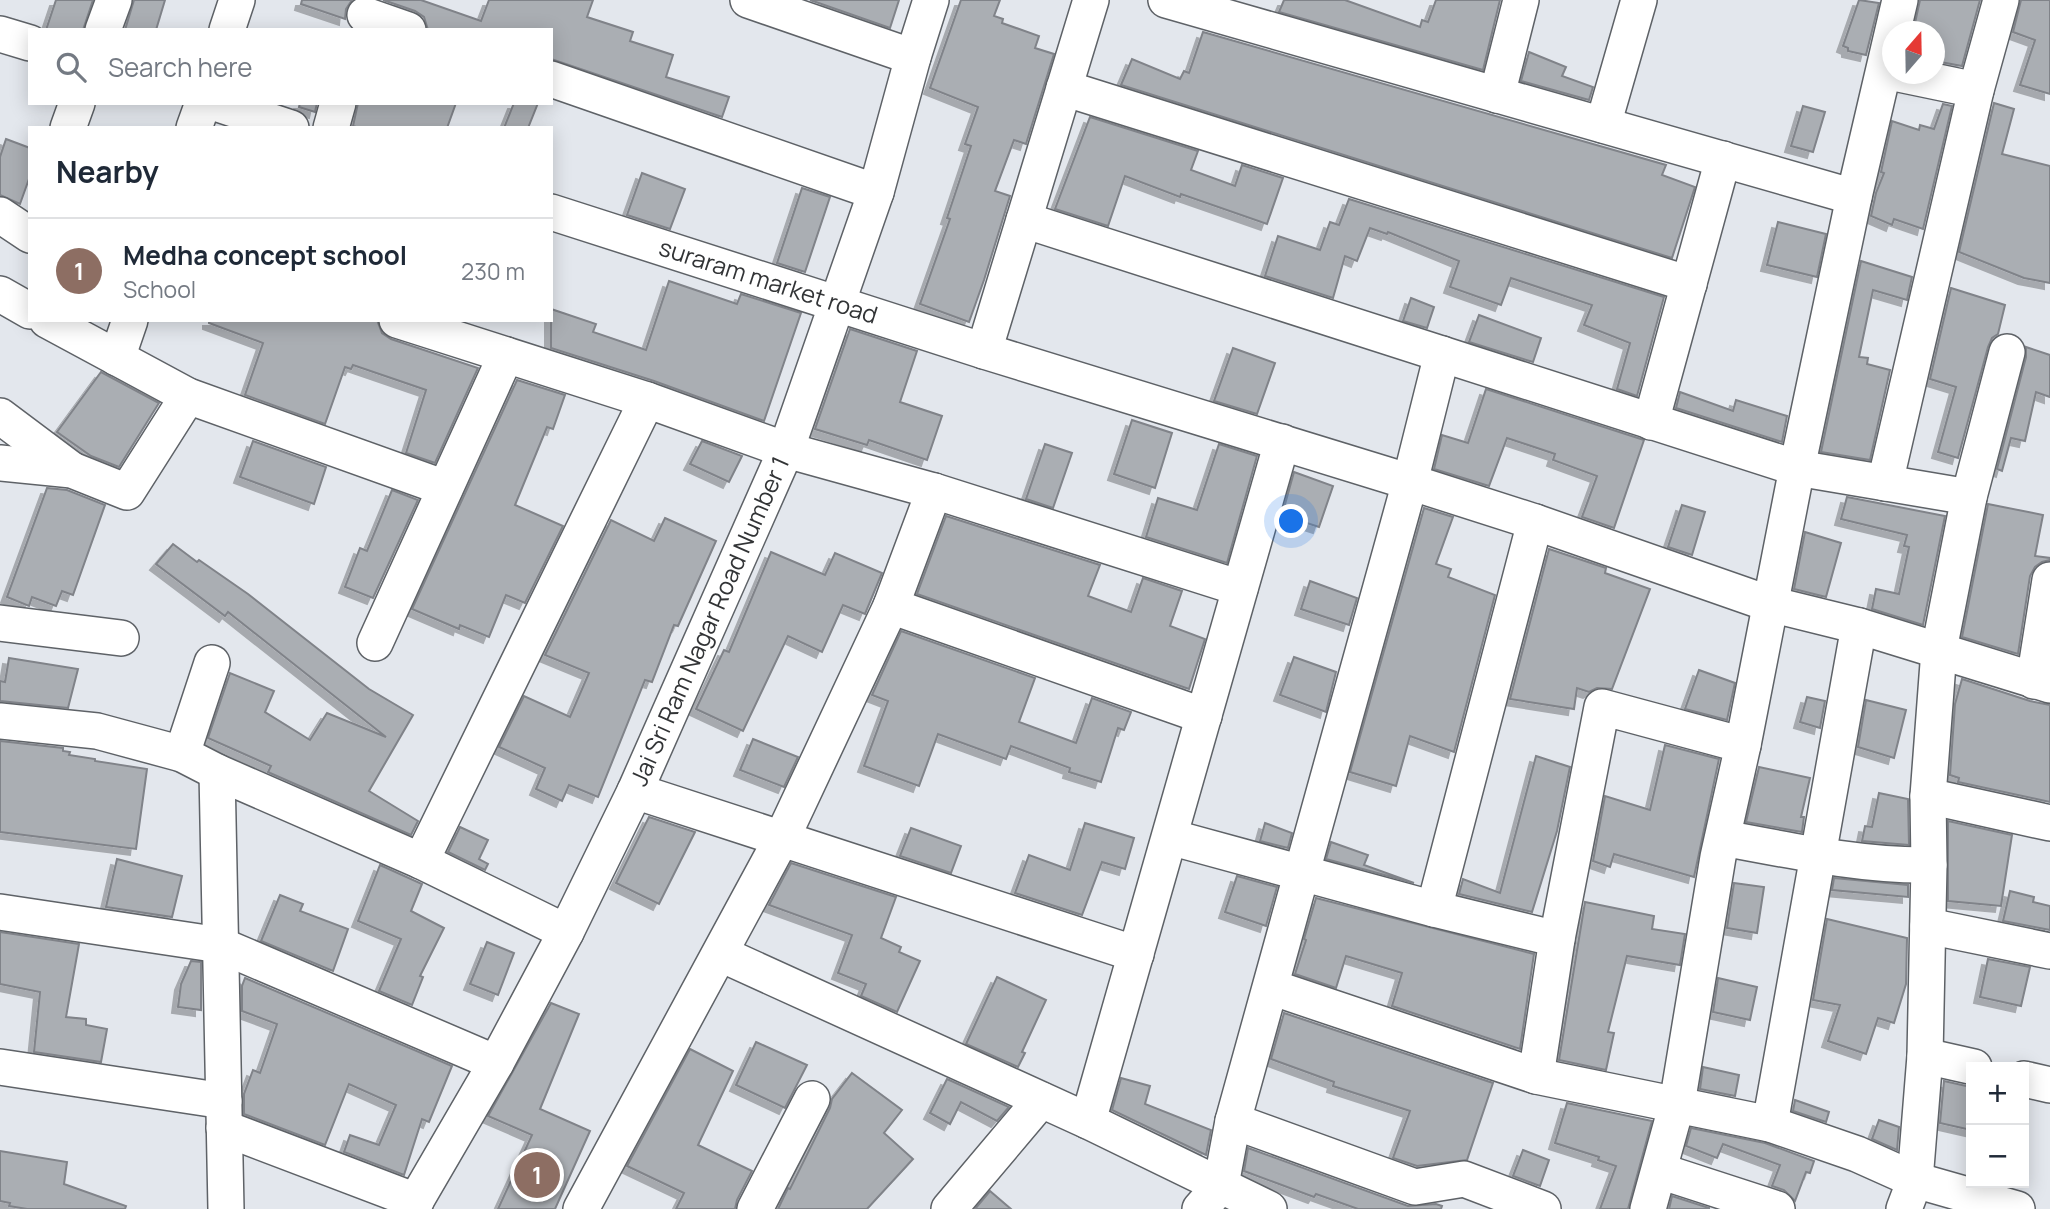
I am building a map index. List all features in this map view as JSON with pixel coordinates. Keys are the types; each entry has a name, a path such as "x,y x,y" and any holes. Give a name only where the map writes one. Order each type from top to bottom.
{"street":[{"path":"104,28 114,0"},
{"path":"228,28 237,0"},
{"path":"748,0 789,6 913,57"},
{"name":"Jai Sri Ram Nagar Road Number 1","path":"414,1205 566,932 635,791 786,450 876,192 931,0"},
{"path":"984,351 1091,0"},
{"path":"1166,0 1854,197"},
{"path":"1497,95 1521,0"},
{"path":"1603,125 1639,0"},
{"path":"1897,21 1900,0"},
{"path":"1885,483 1976,90 2001,0"},
{"path":"365,15 402,28"},
{"path":"0,34 28,42"},
{"path":"553,80 876,192"},
{"path":"1945,83 1976,90"},
{"path":"1648,1209 1676,1104 1723,838 1854,197 1887,84"},
{"path":"1064,88 1689,284"},
{"path":"69,126 76,105"},
{"path":"195,126 201,105"},
{"path":"221,105 285,126"},
{"path":"332,126 337,105"},
{"path":"1651,422 1723,159"},
{"name":"suraram market road","path":"553,213 984,351 1535,522 1770,604 1859,626 2042,683"},
{"path":"0,215 28,234"},
{"path":"1024,220 1797,468 1969,497"},
{"path":"0,295 28,310"},
{"path":"51,322 188,396 445,488"},
{"path":"117,358 129,322"},
{"path":"403,322 647,400 786,450 934,491 1240,587"},
{"path":"1910,1195 1925,1056 1928,796 1939,650 1969,497 2007,352"},
{"path":"1210,1197 1410,482 1442,354"},
{"path":"375,643 506,355"},
{"path":"0,416 72,470 127,492 188,396"},
{"path":"421,861 647,400"},
{"path":"1088,1121 1282,442"},
{"path":"0,463 72,470"},
{"path":"581,1209 782,838 891,606 934,491"},
{"path":"1434,909 1535,522"},
{"path":"2042,683 2050,580"},
{"path":"891,606 1204,716"},
{"path":"0,623 121,638"},
{"path":"1770,1124 1859,626"},
{"path":"182,754 212,663"},
{"path":"1536,1076 1557,939 1602,707 1743,746"},
{"path":"0,721 97,731 182,754 217,772 421,861 566,932"},
{"path":"217,772 226,1209"},
{"path":"635,791 1136,954"},
{"path":"1928,796 2050,823"},
{"path":"1170,836 1434,909 1557,939"},
{"path":"1723,838 1818,855 1902,866 1929,866"},
{"path":"0,912 220,945 496,1062"},
{"path":"1928,926 2050,951"},
{"path":"721,954 1088,1121 1210,1197 1269,1209"},
{"path":"1270,987 1536,1076 1770,1124 1857,1154 1910,1195 2017,1209"},
{"path":"1925,1056 1966,1065"},
{"path":"0,1067 224,1114 414,1205"},
{"path":"2029,1080 2050,1085"},
{"path":"755,1209 812,1098"},
{"path":"949,1209 1041,1100"},
{"path":"1233,1121 1415,1187 1464,1179 1543,1209"},
{"path":"1660,1171 1777,1209"}],"building":[{"path":"56,0 93,0 84,28 47,28"},
{"path":"134,0 165,0 157,28 126,28"},
{"path":"302,0 352,0 346,9 345,19 301,4"},
{"path":"383,0 421,0 481,21 489,0 593,0 587,17 633,32 630,41 673,55 666,77 729,97 722,117 553,60 553,28 427,28 424,17"},
{"path":"810,0 899,0 890,28"},
{"path":"961,0 1000,0 994,16 1003,19 1002,23 1039,36 1035,48 1054,54 1026,144 1014,140 995,191 1010,196 969,322 920,304 950,219 947,218 971,146 965,144 978,107 930,88"},
{"path":"1284,0 1345,0 1420,27 1422,20 1428,22 1436,0 1500,0 1483,70 1279,12"},
{"path":"1859,0 1879,3 1866,55 1848,51 1848,48 1843,46"},
{"path":"1920,0 1980,0 1962,66 1945,63 1945,21 1915,21"},
{"path":"2021,0 2050,0 2050,94 2020,85 2035,40 2013,32"},
{"path":"1203,32 1666,165 1662,175 1695,187 1672,258 1121,85 1132,59 1180,79 1184,71 1189,73"},
{"path":"1529,52 1566,67 1562,76 1593,87 1589,100 1521,81"},
{"path":"1994,103 2014,109 2002,154 2050,166 2050,283 2024,278 1959,252"},
{"path":"1943,104 1952,106 1923,229 1894,219 1892,225 1871,216 1884,173 1881,172 1892,121 1919,130 1920,125 1934,129"},
{"path":"300,105 317,105 315,112"},
{"path":"358,105 455,105 448,126 353,126"},
{"path":"513,105 537,105 529,126 505,126"},
{"path":"1803,106 1825,112 1813,152 1791,146"},
{"path":"1090,117 1198,151 1191,170 1235,186 1242,165 1283,178 1267,224 1181,194 1180,197 1125,176 1108,226 1055,209"},
{"path":"6,139 28,147 28,182 20,204 0,195 0,157"},
{"path":"642,173 685,189 670,229 627,215"},
{"path":"802,188 830,197 805,272 777,263"},
{"path":"1349,199 1664,297 1637,396 1617,389 1630,343 1584,325 1592,305 1511,278 1501,305 1450,287 1459,261 1388,232 1387,234 1370,228 1357,261 1345,256 1333,298 1265,276 1278,236 1320,250 1330,222 1339,225"},
{"path":"1778,222 1826,234 1817,277 1767,265"},
{"path":"1861,261 1912,277 1907,300 1873,290 1859,357 1868,358 1867,364 1890,370 1870,460 1821,452"},
{"path":"669,281 737,304 741,294 801,313 764,421 654,381 551,348 553,310 596,324 593,332 646,350"},
{"path":"1951,288 2005,305 1998,334 1992,338 1988,347 1958,458 1938,452 1956,387 1930,379"},
{"path":"1411,298 1434,307 1427,328 1403,321"},
{"path":"1479,315 1541,338 1533,362 1469,342"},
{"path":"378,322 382,333 391,339 478,368 435,463 406,453 426,390 353,365 351,369 345,367 325,424 245,395 263,343 209,323"},
{"path":"850,329 917,351 900,402 942,416 927,460 869,440 867,445 815,429"},
{"path":"2026,347 2050,355 2050,397 2036,392 2025,441 2011,438 2002,471 1997,469 2026,357"},
{"path":"1233,348 1275,363 1257,414 1214,401"},
{"path":"101,372 159,403 119,467 91,456 57,432"},
{"path":"517,380 565,395 553,429 547,427 515,505 563,526 525,603 506,595 489,637 460,625 459,629 412,609"},
{"path":"1486,389 1644,440 1614,528 1582,517 1597,476 1553,460 1555,454 1507,438 1489,486 1434,469 1442,435 1468,443"},
{"path":"1680,392 1733,411 1736,400 1787,416 1782,442 1676,408"},
{"path":"1132,420 1172,433 1155,488 1114,474"},
{"path":"253,441 326,467 314,504 240,477"},
{"path":"702,441 742,456 729,482 690,464"},
{"path":"1045,444 1072,453 1053,508 1026,499"},
{"path":"1219,444 1257,456 1227,563 1146,537 1158,498 1197,510"},
{"path":"1294,472 1333,486 1319,527 1282,515"},
{"path":"47,488 67,490 105,505 73,595 62,591 56,606 32,597 29,606 7,597"},
{"path":"392,490 418,500 373,598 345,587 360,548 367,551"},
{"path":"1847,497 1945,516 1923,625 1872,609 1876,589 1899,594 1909,547 1904,546 1907,535 1841,519"},
{"path":"1988,504 2043,515 2035,556 2050,560 2035,567 2030,576 2018,654 1962,637"},
{"path":"1682,505 1705,512 1692,555 1668,547"},
{"path":"1424,508 1453,517 1436,564 1451,569 1448,577 1495,595 1454,752 1410,736 1396,786 1350,772"},
{"path":"946,516 1100,565 1088,596 1131,612 1143,578 1182,591 1170,626 1205,639 1189,689 917,594"},
{"path":"665,518 716,541 678,626 674,625 652,682 645,680 598,797 569,785 562,801 536,789 545,768 499,747 524,696 570,717 589,673 545,655 611,520 654,541"},
{"path":"1805,532 1841,543 1826,597 1794,589"},
{"path":"173,544 248,594 369,689 413,715 369,791 418,821 411,835 270,773 268,772 271,766 208,738 230,673 274,691 265,712 310,740 327,713 386,737 228,612 225,616 156,564"},
{"path":"1549,549 1606,568 1605,573 1650,589 1612,689 1597,688 1589,692 1577,688 1574,709 1510,699"},
{"path":"771,552 825,575 835,553 882,573 865,614 843,605 822,652 788,636 743,731 696,709 724,650 729,652"},
{"path":"1310,581 1357,598 1349,625 1301,609"},
{"path":"901,631 1035,678 1019,722 1076,743 1092,698 1131,712 1124,730 1118,728 1101,782 1069,772 1070,768 1011,746 1006,759 938,734 919,786 864,766 888,701 872,695"},
{"path":"1294,657 1336,672 1326,712 1280,695"},
{"path":"9,658 78,669 68,708 0,701 0,681 5,682"},
{"path":"1699,670 1735,683 1727,720 1685,709"},
{"path":"1962,679 2050,705 2050,802 1958,782 1959,778 1950,775 1955,704"},
{"path":"1807,697 1825,701 1820,728 1800,722"},
{"path":"1866,700 1906,710 1894,758 1858,747"},
{"path":"753,739 798,757 784,787 740,770"},
{"path":"0,741 63,748 63,751 70,752 69,755 147,769 136,849 0,832"},
{"path":"1665,745 1719,759 1694,877 1614,854 1610,867 1593,861 1605,796 1650,810"},
{"path":"1536,756 1570,767 1557,831 1532,912 1459,894 1463,879 1500,893"},
{"path":"1759,767 1810,778 1801,817 1804,817 1802,832 1746,822"},
{"path":"1879,793 1908,799 1909,845 1862,841 1865,826 1872,827"},
{"path":"649,817 695,832 659,904 616,883"},
{"path":"1948,821 2012,835 2001,906 1948,901"},
{"path":"1085,823 1134,838 1125,869 1102,862 1082,915 1015,893 1029,855 1070,870"},
{"path":"1265,823 1292,833 1288,848 1260,841"},
{"path":"460,827 488,840 479,859 488,864 485,870 448,852"},
{"path":"911,828 961,846 951,873 900,856"},
{"path":"1331,842 1368,855 1364,865 1414,883 1326,859"},
{"path":"117,859 182,876 172,917 106,907"},
{"path":"791,863 896,897 881,938 901,947 899,952 920,961 897,1012 861,996 866,984 838,973 852,935 769,905"},
{"path":"380,865 422,884 411,911 444,928 420,976 423,977 412,1005 379,991 401,939 358,921"},
{"path":"1237,876 1277,887 1266,926 1225,912"},
{"path":"1834,878 1908,885 1908,897 1832,890"},
{"path":"1734,883 1764,887 1757,933 1727,928"},
{"path":"2010,891 2034,897 2033,902 2050,906 2050,930 2003,921"},
{"path":"280,895 303,904 300,911 348,929 333,971 261,941"},
{"path":"1316,898 1534,954 1520,1049 1392,1006 1402,973 1346,956 1336,988 1295,974"},
{"path":"1585,902 1654,916 1652,929 1685,934 1680,965 1627,956 1608,1032 1614,1033 1606,1070 1559,1060"},
{"path":"1827,919 1907,938 1906,984 1894,1023 1878,1018 1866,1054 1828,1041 1840,1005 1813,1000"},
{"path":"0,932 79,944 66,1017 86,1019 86,1025 107,1029 101,1062 34,1052 40,992 0,984"},
{"path":"487,942 514,953 498,995 470,984"},
{"path":"1988,959 2030,967 2021,1006 1980,997"},
{"path":"191,961 201,962 201,1010 178,1007 181,984"},
{"path":"997,977 1046,1000 1018,1067 966,1044"},
{"path":"245,978 452,1066 429,1122 422,1119 404,1175 344,1152 350,1135 379,1145 396,1105 349,1084 325,1145 244,1114 244,1094 253,1070 260,1073 277,1024 242,1011 242,986"},
{"path":"1718,978 1757,987 1750,1020 1713,1012"},
{"path":"551,1003 579,1014 540,1109 590,1131 555,1209 498,1209 532,1135 488,1116"},
{"path":"1284,1013 1493,1083 1467,1160 1417,1166 1393,1158 1410,1111 1333,1086 1334,1082 1271,1059"},
{"path":"756,1042 807,1065 785,1108 736,1085"},
{"path":"690,1049 733,1071 698,1145 752,1171 735,1209 676,1209 684,1193 627,1166"},
{"path":"1703,1067 1739,1075 1735,1096 1700,1089"},
{"path":"852,1073 902,1110 884,1133 913,1159 867,1209 778,1209 830,1108 832,1099"},
{"path":"1121,1078 1150,1086 1145,1104 1211,1130 1206,1155 1112,1110"},
{"path":"947,1079 1009,1107 997,1121 961,1102 950,1124 930,1113"},
{"path":"1944,1081 1966,1086 1966,1129 1940,1123"},
{"path":"1795,1100 1829,1112 1826,1122 1793,1111"},
{"path":"1567,1103 1652,1121 1628,1209 1600,1209 1616,1166 1598,1160 1599,1157 1555,1143"},
{"path":"1879,1120 1899,1127 1897,1150 1872,1139"},
{"path":"1691,1128 1765,1143 1814,1161 1810,1173 1806,1172 1795,1201 1784,1190 1772,1186 1780,1165 1723,1144 1717,1158 1686,1146"},
{"path":"1248,1148 1408,1206 1442,1206 1441,1209 1358,1209 1316,1194 1314,1197 1244,1171"},
{"path":"1523,1150 1549,1160 1540,1186 1513,1176"},
{"path":"0,1151 67,1162 64,1184 126,1206 125,1209 27,1209 9,1206 10,1203 0,1201"},
{"path":"990,1191 1011,1209 975,1209"},
{"path":"1672,1196 1709,1208 1709,1209 1669,1209"}],"place":[{"name":"Medha concept school","path":"537,1175"}]}
